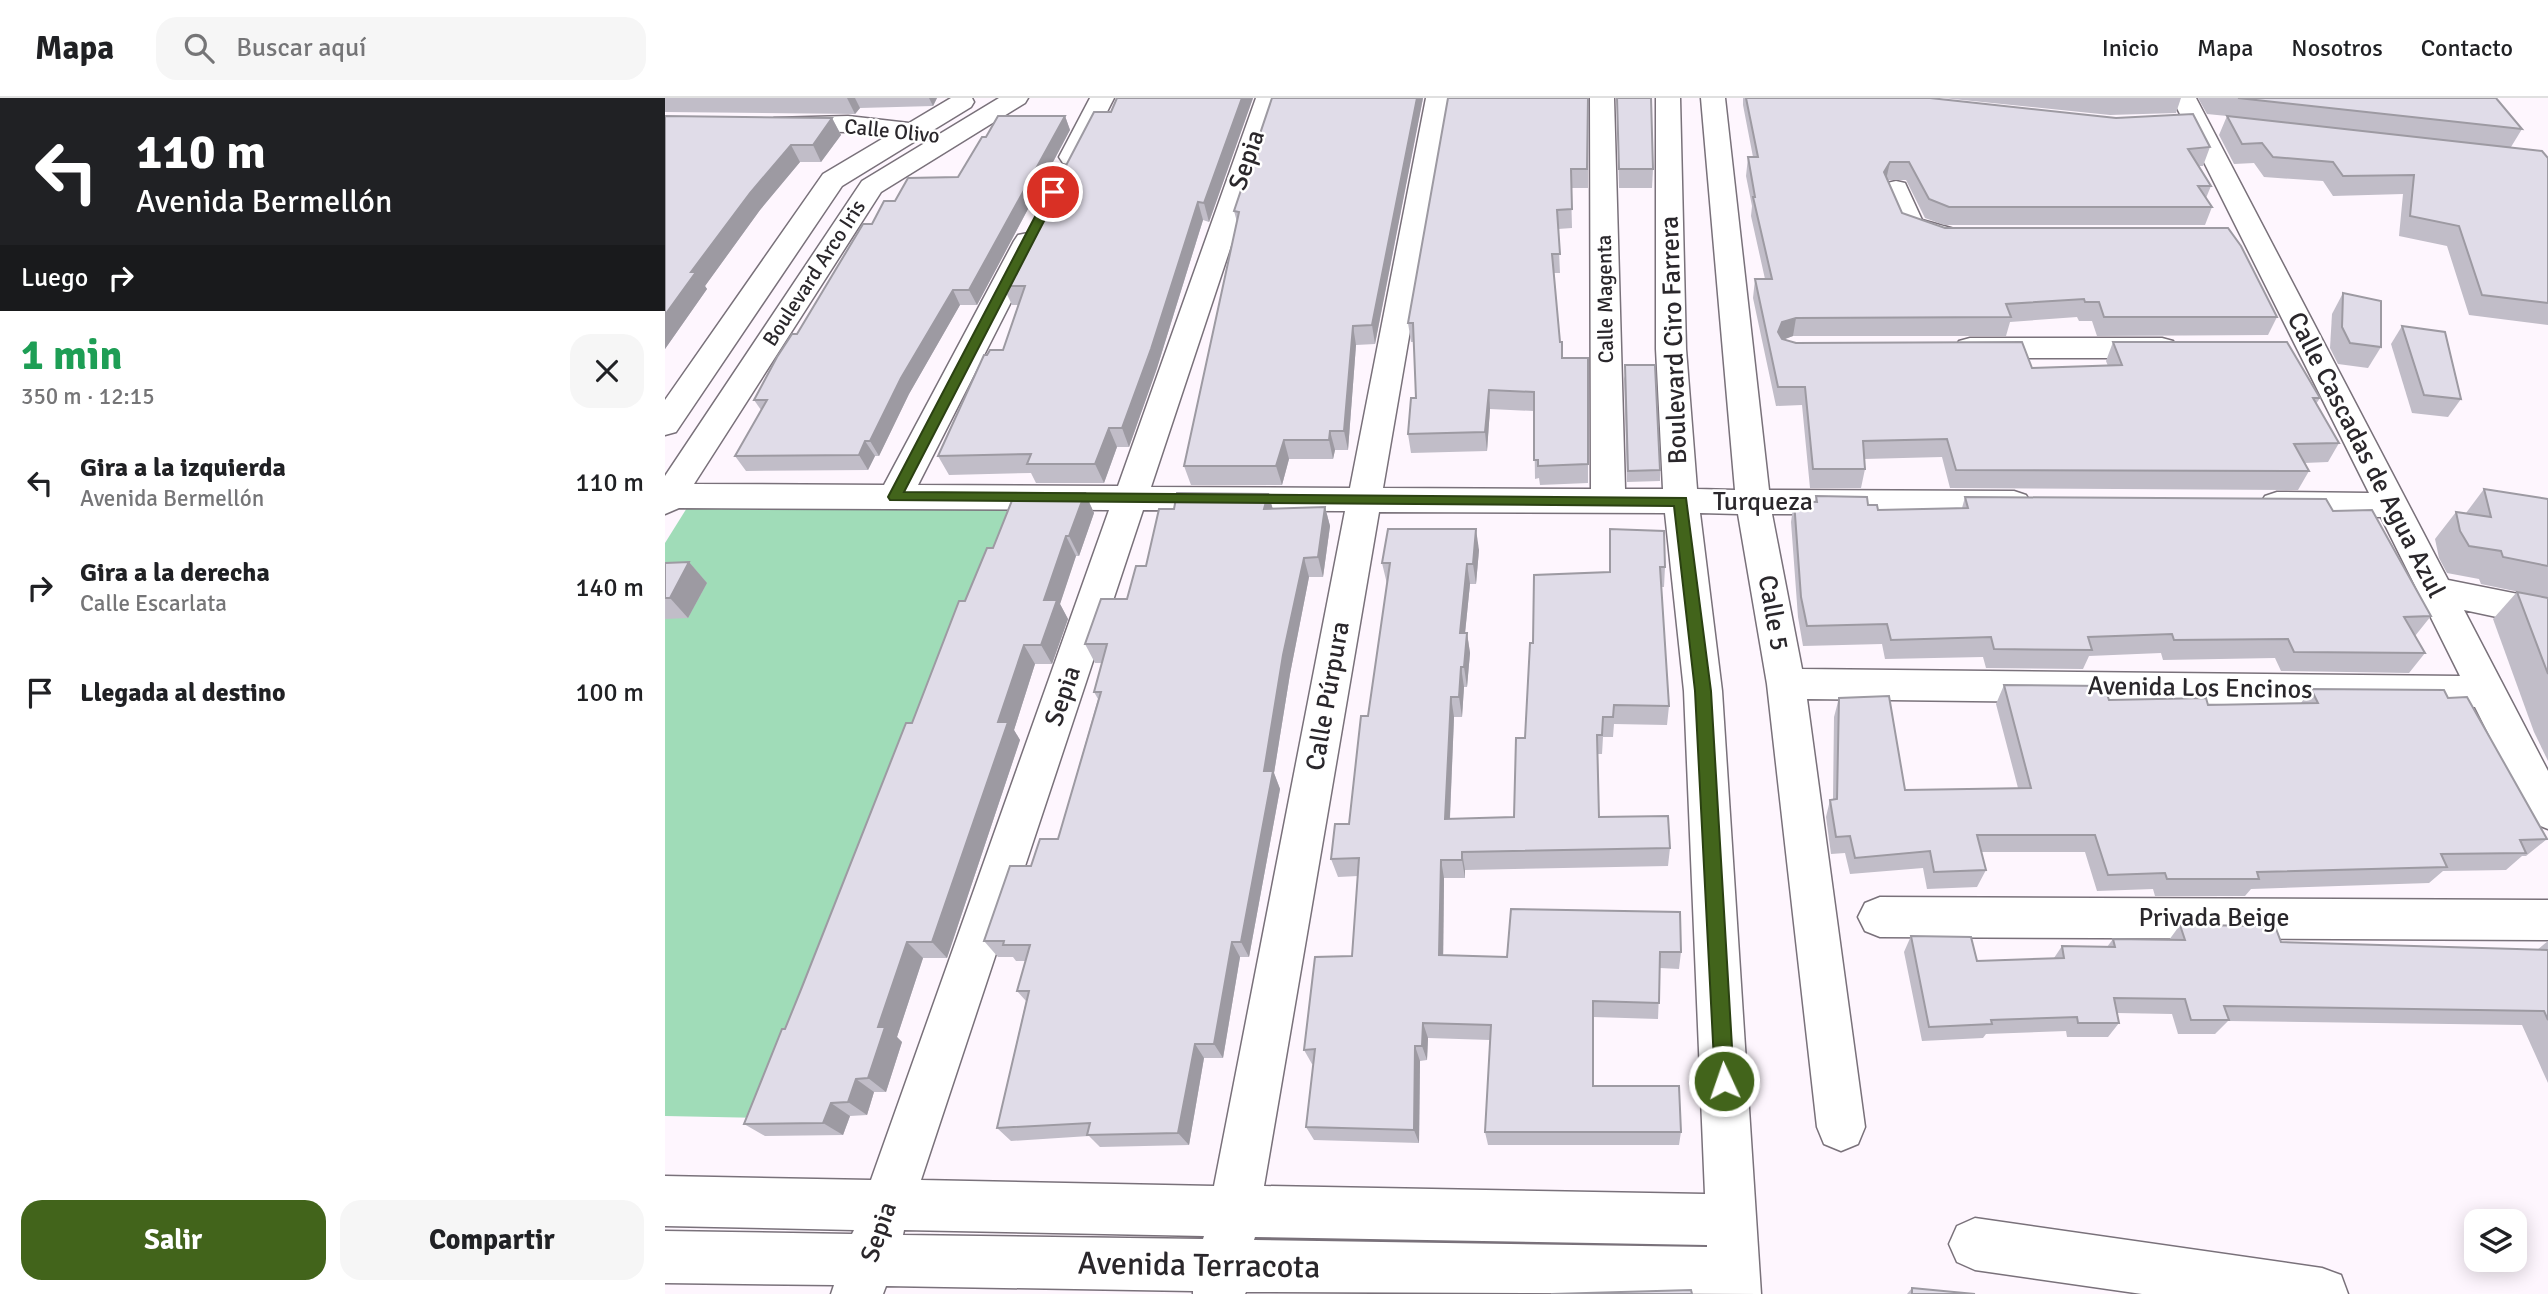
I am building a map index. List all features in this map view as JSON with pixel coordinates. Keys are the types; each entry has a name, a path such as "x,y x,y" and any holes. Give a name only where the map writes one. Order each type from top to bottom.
{"street":[{"path":"848,124 869,98"},
{"name":"Boulevard Arco Iris","path":"665,424 832,180 909,131 969,98"},
{"name":"Boulevard Arco Iris","path":"666,498 871,187 1016,98"},
{"path":"1058,183 1102,98"},
{"name":"Sepia","path":"863,1277 1268,98"},
{"name":"Calle Púrpura","path":"1222,1280 1438,98"},
{"name":"Calle Magenta","path":"1602,98 1608,501"},
{"name":"Boulevard Ciro Farrera","path":"1668,98 1671,349 1681,502 1703,691 1734,1284"},
{"name":"Calle 5","path":"1713,98 1752,502 1786,684 1841,1127"},
{"name":"Calle Cascadas de Agua Azul","path":"2194,117 2236,227 2297,348 2392,505 2548,811"},
{"name":"Calle Olivo","path":"765,123 848,124 952,137"},
{"path":"1896,189 1906,225 1941,236 1971,228"},
{"path":"895,497 1039,219"},
{"path":"1947,348 2185,348"},
{"name":"Turqueza","path":"666,498 2044,503"},
{"path":"2253,504 2392,505"},
{"path":"2436,591 2548,614"},
{"name":"Avenida Los Encinos","path":"1786,684 2487,692"},
{"name":"Privada Beige","path":"1880,917 2548,919"},
{"name":"Avenida Terracota","path":"665,1201 1732,1220"},
{"path":"1975,1244 2322,1294"},
{"name":"Avenida Terracota","path":"665,1257 863,1277 1734,1284"}],"green space":[{"path":"690,503 1015,507 766,1118 665,1116 665,543"}],"building":[{"path":"1117,98 1242,98 1204,203 1198,202 1151,349 1122,428 1109,428 1095,464 1027,464 1031,454 938,456 984,355 990,350 1003,350 1025,286 1003,286 1094,112 1111,112"},
{"path":"1272,98 1417,98 1372,325 1353,326 1344,431 1330,431 1329,440 1284,440 1276,466 1184,466 1239,212 1234,211"},
{"path":"1448,98 1588,98 1587,169 1571,169 1572,209 1557,210 1560,254 1552,254 1562,358 1588,358 1588,464 1538,466 1538,460 1534,460 1534,392 1489,390 1485,432 1408,434 1411,398 1416,398 1413,323 1408,323"},
{"path":"1617,98 1651,98 1653,169 1619,169"},
{"path":"1746,98 1930,98 2116,118 2193,114 2210,147 2188,149 2211,186 2198,186 2212,207 1949,207 1929,199 1909,162 1890,162 1884,172 1902,213 1945,228 2228,228 2241,246 2277,317 2104,317 2099,302 2085,302 2084,299 2006,304 2011,317 1796,318 1782,322 1778,332 1782,339 1796,343 2022,342 2032,368 2122,365 2113,342 2287,342 2320,398 2313,398 2339,443 2294,444 2309,471 1956,470 1947,439 1863,441 1865,469 1813,469 1805,387 1778,387 1755,279 1772,279 1753,197 1748,157 1758,157"},
{"path":"2238,98 2496,98 2522,129"},
{"path":"665,116 832,118 813,145 791,145 750,193 691,272 696,272 665,315"},
{"path":"998,116 1065,116 969,290 953,290 901,378 870,441 865,441 859,455 735,456 767,400 754,400 777,357 792,334 797,334 863,224 872,224 884,201 895,201 908,178 958,177"},
{"path":"2227,116 2542,151 2548,158 2548,303 2482,295 2459,226 2410,216 2414,175 2343,176 2333,162 2273,157 2262,143 2242,144"},
{"path":"2343,293 2381,301 2381,347 2350,343 2342,327"},
{"path":"2402,326 2445,332 2461,399 2424,395"},
{"path":"1625,365 1655,365 1660,470 1628,471"},
{"path":"2484,489 2548,499 2548,566 2503,557 2501,551 2469,546 2460,531 2456,512 2491,517"},
{"path":"1015,493 1085,493 1069,536 1066,536 1044,600 1057,600 1041,645 1024,645 998,722 1008,722 932,942 907,942 878,1027 885,1027 868,1078 856,1079 848,1102 831,1103 823,1123 744,1124 802,987 906,723 912,723 959,601 965,601 987,548 993,548"},
{"path":"1177,493 1268,494 1264,509 1325,507 1318,557 1304,558 1283,655 1264,771 1273,771 1241,942 1232,942 1214,1044 1195,1044 1178,1133 1087,1135 1090,1123 997,1128 1029,991 1017,991 1030,945 1003,945 1004,941 984,941 1010,866 1031,866 1040,839 1058,839 1101,692 1094,692 1107,644 1085,644 1101,599 1127,599 1136,566 1146,566 1159,509 1174,509"},
{"path":"1816,496 1867,497 1868,505 1877,505 1878,510 1968,508 1965,497 2326,499 2333,511 2372,510 2431,616 2404,617 2425,653 2294,652 2288,639 2174,640 2172,634 2088,637 2092,650 1994,649 1991,637 1891,640 1887,624 1807,626 1801,597 1794,501 1817,502"},
{"path":"1388,529 1476,529 1473,564 1467,564 1460,633 1467,633 1464,667 1461,667 1459,697 1451,697 1445,819 1514,817 1516,738 1525,738 1530,643 1533,643 1534,575 1610,572 1610,529 1664,531 1665,567 1660,567 1669,706 1614,705 1613,717 1603,717 1602,735 1597,735 1599,817 1668,816 1670,848 1462,852 1462,860 1441,860 1439,955 1507,957 1511,909 1680,912 1681,952 1660,952 1659,1003 1593,1001 1593,1086 1679,1086 1681,1132 1485,1132 1491,1025 1423,1023 1422,1046 1415,1046 1414,1130 1306,1127 1315,1049 1304,1050 1315,957 1352,956 1359,858 1331,859 1335,824 1349,824 1361,716 1368,716 1390,563 1382,563"},
{"path":"689,562 670,598 665,598 665,563"},
{"path":"2517,592 2548,598 2548,674"},
{"path":"2004,685 2104,686 2109,700 2206,698 2208,705 2318,703 2311,689 2444,690 2448,698 2467,697 2547,839 2520,840 2526,853 2441,854 2447,867 2257,872 2259,879 2167,879 2165,873 2108,875 2095,835 1977,835 1986,870 1934,872 1930,851 1855,858 1850,836 1836,837 1830,800 1837,799 1839,698 1889,696 1905,790 2031,788"},
{"path":"2180,925 2275,926 2281,942 2548,950 2548,1020 2544,1011 2224,1006 2229,1020 2191,1020 2185,999 2114,998 2119,1023 2078,1023 2077,1017 1991,1020 1992,1024 1929,1027 1911,936 1971,937 1977,961 2064,958 2062,946 2115,947 2113,939 2185,940"},
{"path":"1912,1288 1975,1294 1912,1294"},
{"path":"1691,1290 1692,1294 1551,1294"}],"route":[{"path":"1053,192 895,497 1681,502 1703,691 1724,1081"}]}
